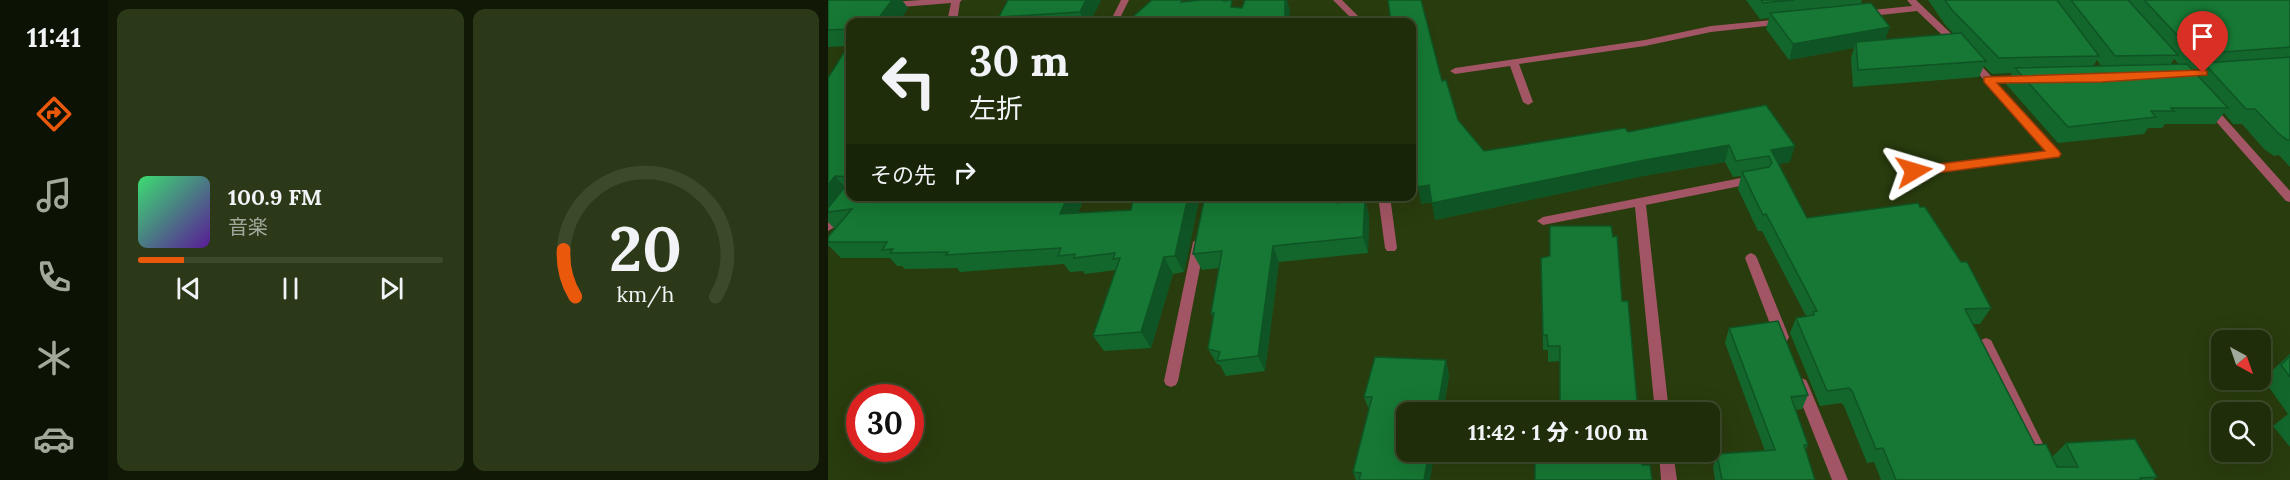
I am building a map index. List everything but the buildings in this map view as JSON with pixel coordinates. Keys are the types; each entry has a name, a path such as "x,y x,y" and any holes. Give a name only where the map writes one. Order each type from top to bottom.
{"street":[{"path":"874,6 957,0 954,18"},
{"path":"1116,18 1125,0"},
{"path":"1337,0 1356,18"},
{"path":"1849,15 1915,4 1955,42 2055,154 1914,171"},
{"path":"1455,71 1645,43 1711,29 1791,21"},
{"path":"1514,63 1528,102"},
{"path":"1988,80 2033,79"},
{"path":"2204,102 2288,193"},
{"path":"1543,221 1760,178"},
{"path":"828,227 855,201"},
{"path":"1385,201 1391,248"},
{"path":"1640,202 1661,402"},
{"path":"1171,381 1201,231"},
{"path":"1751,258 1786,347"},
{"path":"1986,344 2053,480"},
{"path":"1795,369 1840,480"},
{"path":"1667,462 1669,480"}],"route":[{"path":"1914,171 2055,154 1988,80 2203,73"}]}
